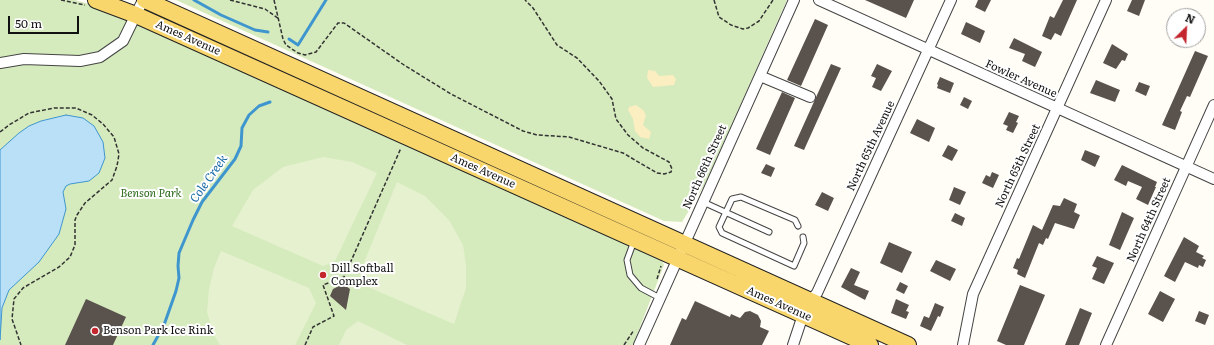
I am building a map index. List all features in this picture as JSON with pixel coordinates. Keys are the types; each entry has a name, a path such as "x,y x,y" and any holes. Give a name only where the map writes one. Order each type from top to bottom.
{"main road":[{"name":"Ames Avenue","path":"96,0 136,15 634,240 680,252"},
{"name":"Ames Avenue","path":"144,0 680,252 807,308 908,345"},
{"name":"Ames Avenue","path":"807,308 870,345"}],"street":[{"path":"0,63 24,59 80,61 100,57 123,41 144,0"},
{"name":"North 66th Street","path":"639,345 794,0"},
{"name":"Fowler Avenue","path":"819,0 1214,179"},
{"name":"North 65th Avenue","path":"793,345 807,308 817,293 951,0"},
{"name":"North 65th Street","path":"963,345 973,294 1106,0"},
{"path":"760,76 810,97"},
{"name":"North 64th Street","path":"1106,345 1214,105"}],"lane":[{"path":"798,226 795,220 741,197 732,198 719,227 722,233 794,266 804,243 803,237"},
{"path":"703,202 769,232"},
{"path":"634,240 627,260 630,275 641,288 660,298"}],"path":[{"path":"230,0 265,9 279,20"},
{"path":"274,0 286,45 298,53 312,54 320,48 338,23 344,23 404,66 452,94 523,131 538,135 569,137 623,153 657,173 664,174 671,172 672,169 669,162 643,148 628,135 616,119 612,99 599,81 577,58 557,45 533,8 526,0"},
{"path":"714,0 719,17 731,25 742,29 748,28 759,21 773,0"},
{"path":"0,132 8,125 29,113 54,108 76,108 92,114 103,124 114,137 119,154 112,180 85,203 76,215 74,220 75,245 70,257 59,267 23,288 14,299 12,319 21,345"},
{"path":"305,345 313,327 334,316 323,285 344,277 403,143"}],"green space":[{"name":"Benson Park","path":"0,0 75,0 117,12 662,261 664,265 633,345 0,345"},
{"path":"176,0 787,0 705,184 682,222 664,221"},
{"path":"323,157 352,162 377,173 335,261 323,266 232,226 253,190 283,167"},
{"path":"397,182 425,196 449,220 463,245 466,265 466,288 454,324 368,287 360,272"},
{"path":"221,251 309,288 316,303 295,345 220,345 214,335 207,312 209,289 214,268"},
{"path":"358,321 407,345 339,345 346,330"}],"sand":[{"path":"648,70 655,71 659,76 673,75 676,79 674,85 653,87 647,78"},
{"path":"636,105 643,110 646,115 643,125 651,132 649,139 640,137 635,131 633,119 628,110 629,107"}],"water":[{"path":"66,115 83,118 94,126 103,142 105,158 99,173 89,181 66,186 63,192 66,209 59,234 39,262 9,290 2,308 0,340 0,150 29,126 41,121"}],"building":[{"path":"865,0 914,0 906,18"},
{"path":"978,0 991,0 985,12 975,7"},
{"path":"1063,0 1077,0 1061,36 1055,33 1051,40 1042,36 1050,16 1054,18"},
{"path":"1132,0 1145,0 1139,16 1127,11"},
{"path":"815,19 828,25 801,86 787,80"},
{"path":"966,22 985,31 980,43 961,34"},
{"path":"1014,38 1042,52 1035,67 1022,61 1025,54 1009,48"},
{"path":"1112,44 1128,54 1125,61 1122,60 1116,69 1103,63"},
{"path":"1195,51 1208,56 1190,97 1187,96 1180,111 1182,112 1175,130 1162,125"},
{"path":"831,64 841,68 804,150 794,146"},
{"path":"877,64 892,71 881,91 872,87 876,78 871,76"},
{"path":"940,77 954,83 950,93 937,88"},
{"path":"1096,80 1120,90 1115,102 1090,93"},
{"path":"1139,82 1150,86 1146,96 1135,91"},
{"path":"782,92 795,98 770,155 756,149"},
{"path":"964,97 972,101 968,109 960,105"},
{"path":"1009,112 1019,116 1016,122 1018,123 1013,133 1006,130 1008,126 1003,124"},
{"path":"917,119 935,128 929,142 910,133"},
{"path":"948,145 958,150 952,161 942,156"},
{"path":"1085,150 1100,156 1095,167 1081,160"},
{"path":"766,164 775,168 771,177 761,173"},
{"path":"1122,165 1157,182 1148,205 1136,199 1142,187 1128,181 1126,186 1114,180"},
{"path":"992,172 999,175 993,188 982,183 986,175 990,177"},
{"path":"954,187 966,192 960,205 949,200"},
{"path":"822,192 834,198 828,211 815,205"},
{"path":"1064,198 1077,204 1074,212 1080,215 1074,229 1055,223 1048,239 1046,238 1043,245 1039,243 1025,278 1017,274 1018,270 1013,268 1017,258 1019,259 1033,225 1042,230 1053,205 1060,206"},
{"path":"1122,212 1134,218 1120,250 1109,245"},
{"path":"955,213 965,218 962,226 951,221"},
{"path":"1184,237 1199,246 1196,252 1204,256 1202,258 1206,260 1203,267 1199,265 1198,268 1185,262 1175,282 1164,276"},
{"path":"889,242 912,252 902,273 880,263"},
{"path":"1097,256 1114,263 1104,284 1092,279 1097,268 1092,266"},
{"path":"936,260 956,269 950,281 930,271"},
{"path":"851,268 860,272 854,285 869,291 865,300 841,287"},
{"path":"900,282 908,286 904,294 896,290"},
{"path":"343,284 350,289 346,310 330,296 333,289"},
{"path":"1020,285 1045,295 1024,345 1006,345 997,341"},
{"path":"1160,291 1175,299 1163,322 1148,314"},
{"name":"Benson Park Ice Rink","path":"86,299 126,317 113,345 65,345"},
{"path":"896,299 909,305 906,311 909,312 906,319 891,313"},
{"path":"695,301 730,317 731,314 740,318 745,312 750,311 758,315 761,321 760,327 769,331 762,345 670,345 682,318 686,320"},
{"path":"935,303 944,307 940,317 938,316 931,331 920,326 924,316 929,318"},
{"path":"1080,308 1092,313 1079,345 1065,345"},
{"path":"1199,311 1209,315 1205,325 1195,321"}],"waterway":[{"path":"194,0 221,15 255,30 268,32"},
{"name":"Cole Creek","path":"289,39 298,45 326,0"},
{"name":"Cole Creek","path":"153,345 164,325 176,291 179,278 179,253 193,220 202,202 235,159 241,146 242,128 249,115 259,106 270,102"}],"place":[{"name":"Dill Softball Complex","path":"323,275"},
{"name":"Benson Park Ice Rink","path":"95,331"}]}
